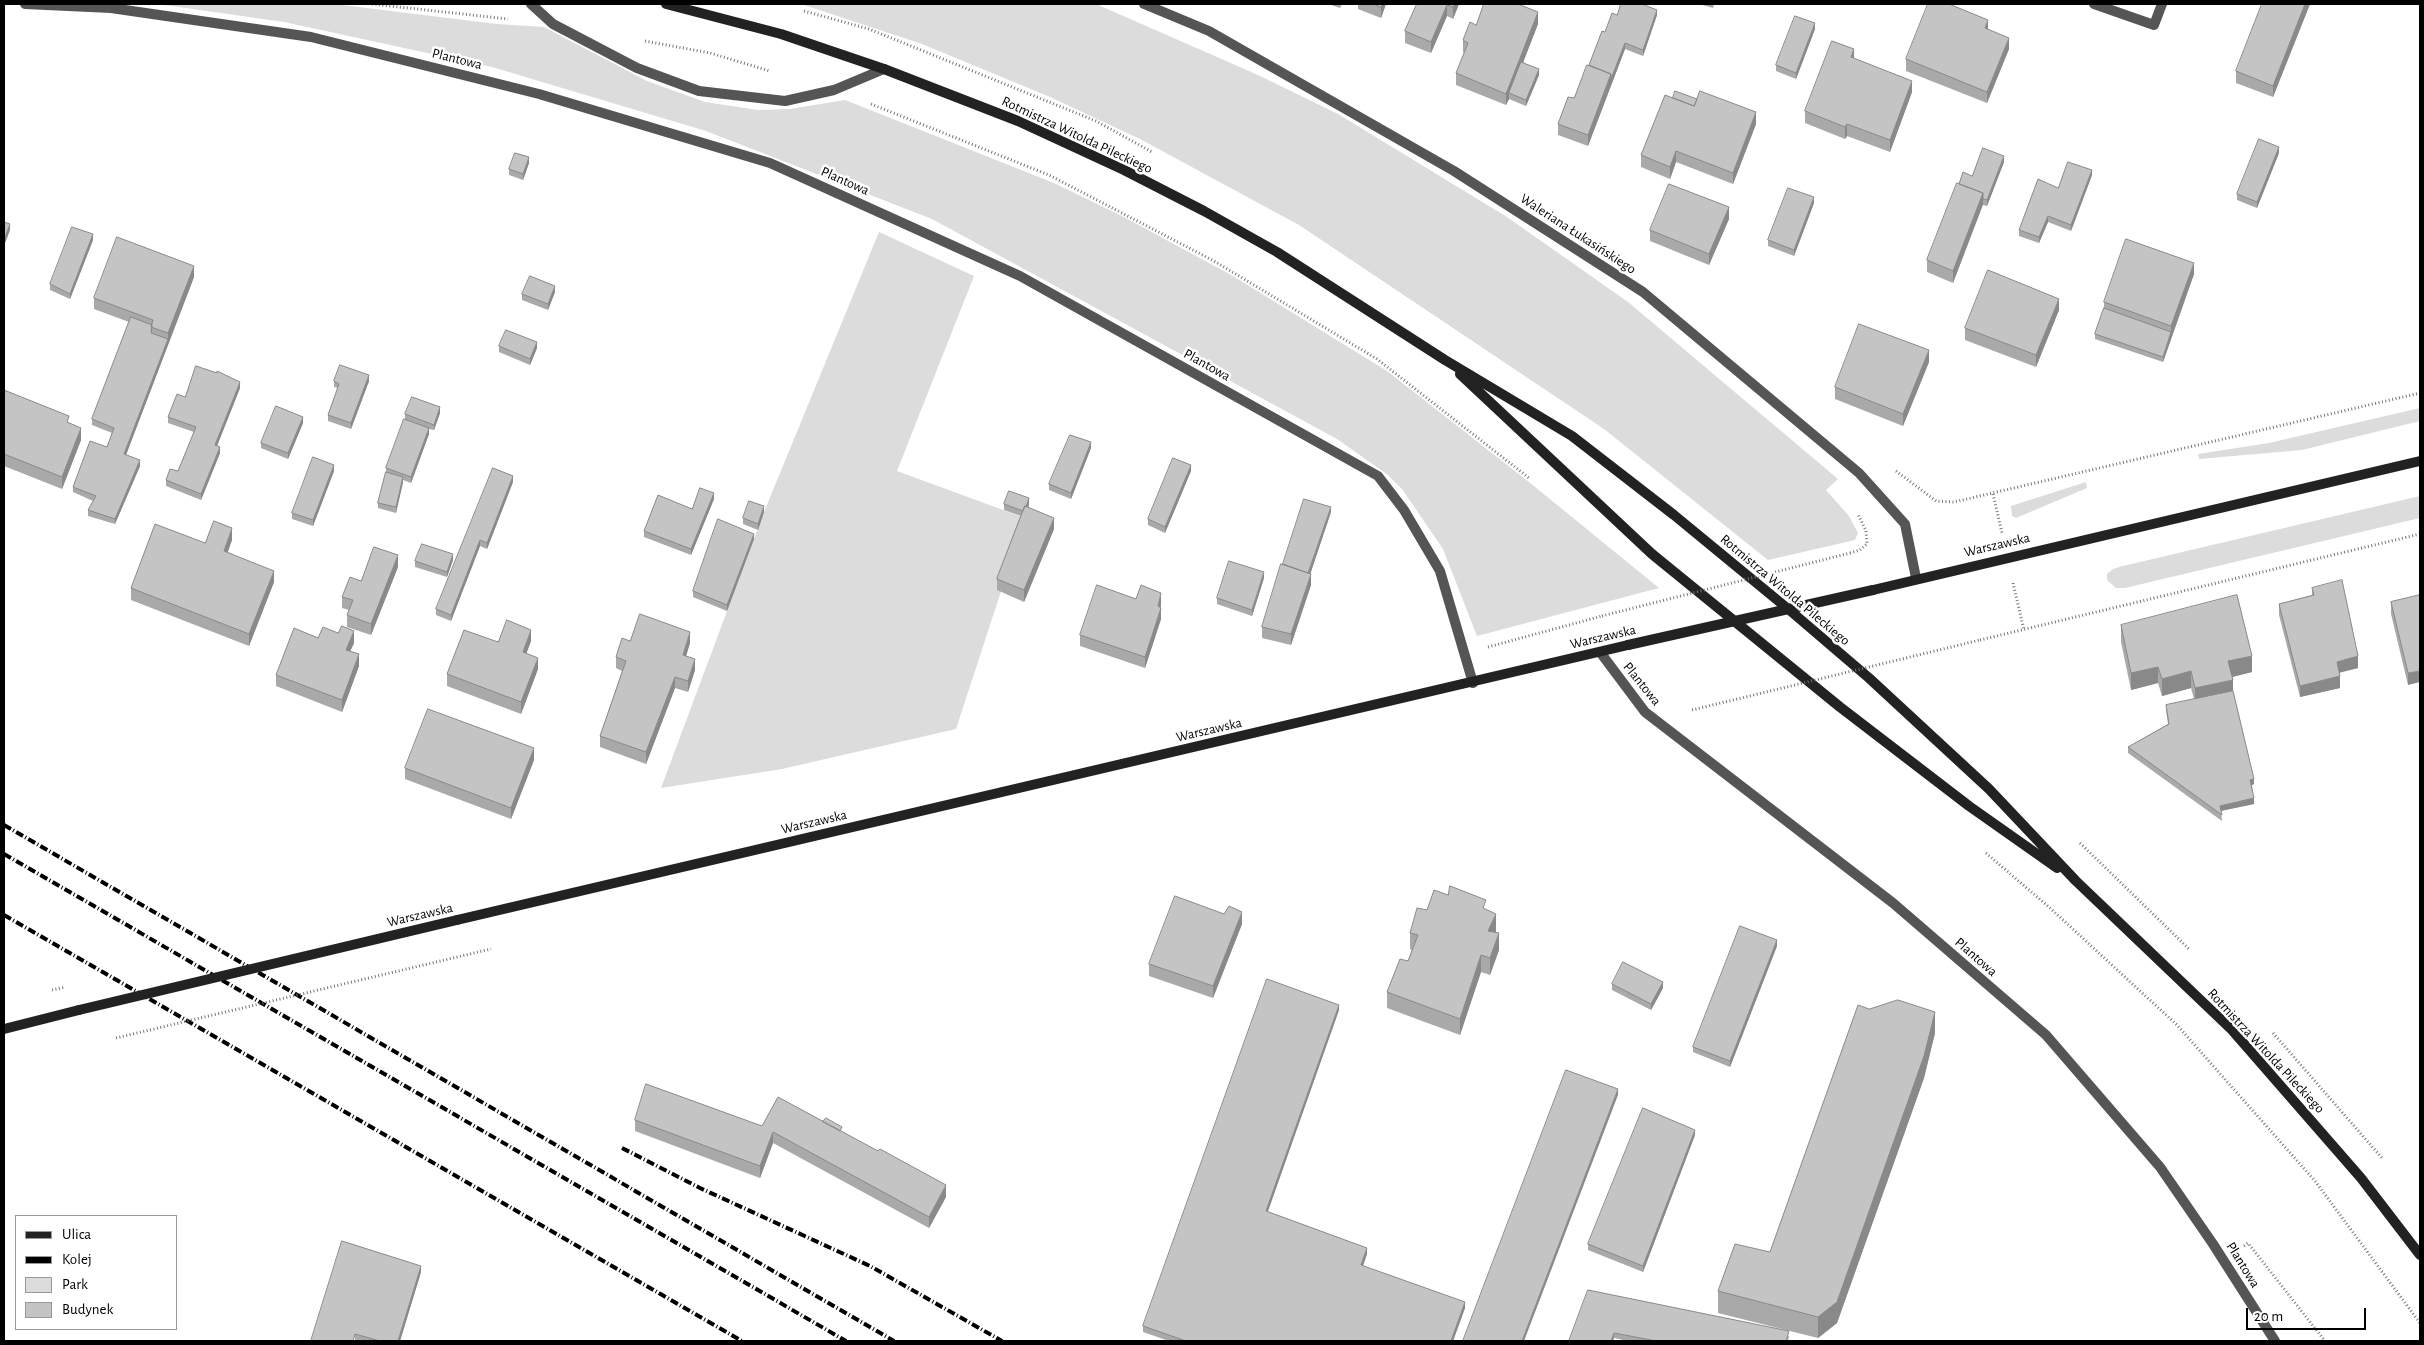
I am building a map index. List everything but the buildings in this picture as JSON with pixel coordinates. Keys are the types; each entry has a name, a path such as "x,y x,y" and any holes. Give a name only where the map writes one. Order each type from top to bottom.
{"main road":[{"name":"Rotmistrza Witolda Pileckiego","path":"666,4 781,34 884,69 1018,122 1124,170 1204,211 1277,252 1445,360 1572,436 1674,515 1793,613 1869,678 1989,788 2076,881 2232,1030 2361,1178 2420,1255"},
{"name":"Rotmistrza Witolda Pileckiego","path":"1445,360 1652,554 1840,707 1970,806 2076,881"},
{"name":"Warszawska","path":"4,1029 457,920 2420,461"}],"street":[{"name":"Plantowa","path":"25,4 111,8 311,36 539,94 770,163 984,259 1020,276 1378,476 1404,510 1440,571 1473,683"},
{"path":"531,4 553,24 637,68 699,91 786,101 834,90 884,69"},
{"name":"Waleriana Łukasińskiego","path":"1144,4 1209,31 1454,171 1643,292 1859,473 1905,524 1916,578"},
{"path":"2094,4 2154,25 2162,4"},
{"name":"Plantowa","path":"1600,652 1645,712 1893,903 2046,1035 2160,1167 2223,1259 2275,1341"}],"path":[{"path":"372,4 553,24"},
{"path":"636,39 710,53 777,73"},
{"path":"834,90 1049,175 1214,261 1377,359 1533,481"},
{"path":"1892,468 1936,501 1954,502 2420,392"},
{"path":"1993,494 2000,525"},
{"path":"1464,654 1602,616 1860,550 1867,544 1866,531 1855,510"},
{"path":"1692,710 2420,534"},
{"path":"2014,589 2024,630"},
{"path":"1672,591 1688,604"},
{"path":"1787,684 1795,690"},
{"path":"1982,850 2050,908 2177,1025 2315,1181 2420,1323"},
{"path":"116,1038 491,949"},
{"path":"2223,1259 2248,1243 2325,1341"}],"green space":[{"path":"157,4 334,4 497,24 544,27 647,81 705,102 758,110 790,109 845,100 1054,183 1124,217 1233,276 1387,371 1529,482 1659,588 1477,636 1443,549 1402,489 1388,475 1337,439 932,219 706,131 492,67 284,22"},
{"path":"801,4 1096,4 1258,75 1338,114 1507,217 1628,302 1838,479 1826,490 1849,516 1858,533 1855,540 1768,560 1604,429 1299,225 1140,139 1050,97 922,44"},
{"path":"879,232 974,276 897,471 1025,518 956,729 782,769 661,788 764,512"},
{"path":"2420,408 2420,421 2302,450 2199,459 2198,454 2269,443"},
{"path":"2086,482 2087,488 2016,518 2012,516 2011,506"},
{"path":"2420,496 2420,518 2125,588 2116,588 2107,580 2107,574 2113,569 2123,566"}],"railway":[{"path":"4,825 894,1341"},
{"path":"4,854 846,1341"},
{"path":"4,915 742,1341"},
{"path":"622,1148 700,1188 870,1266 1002,1341"}]}
